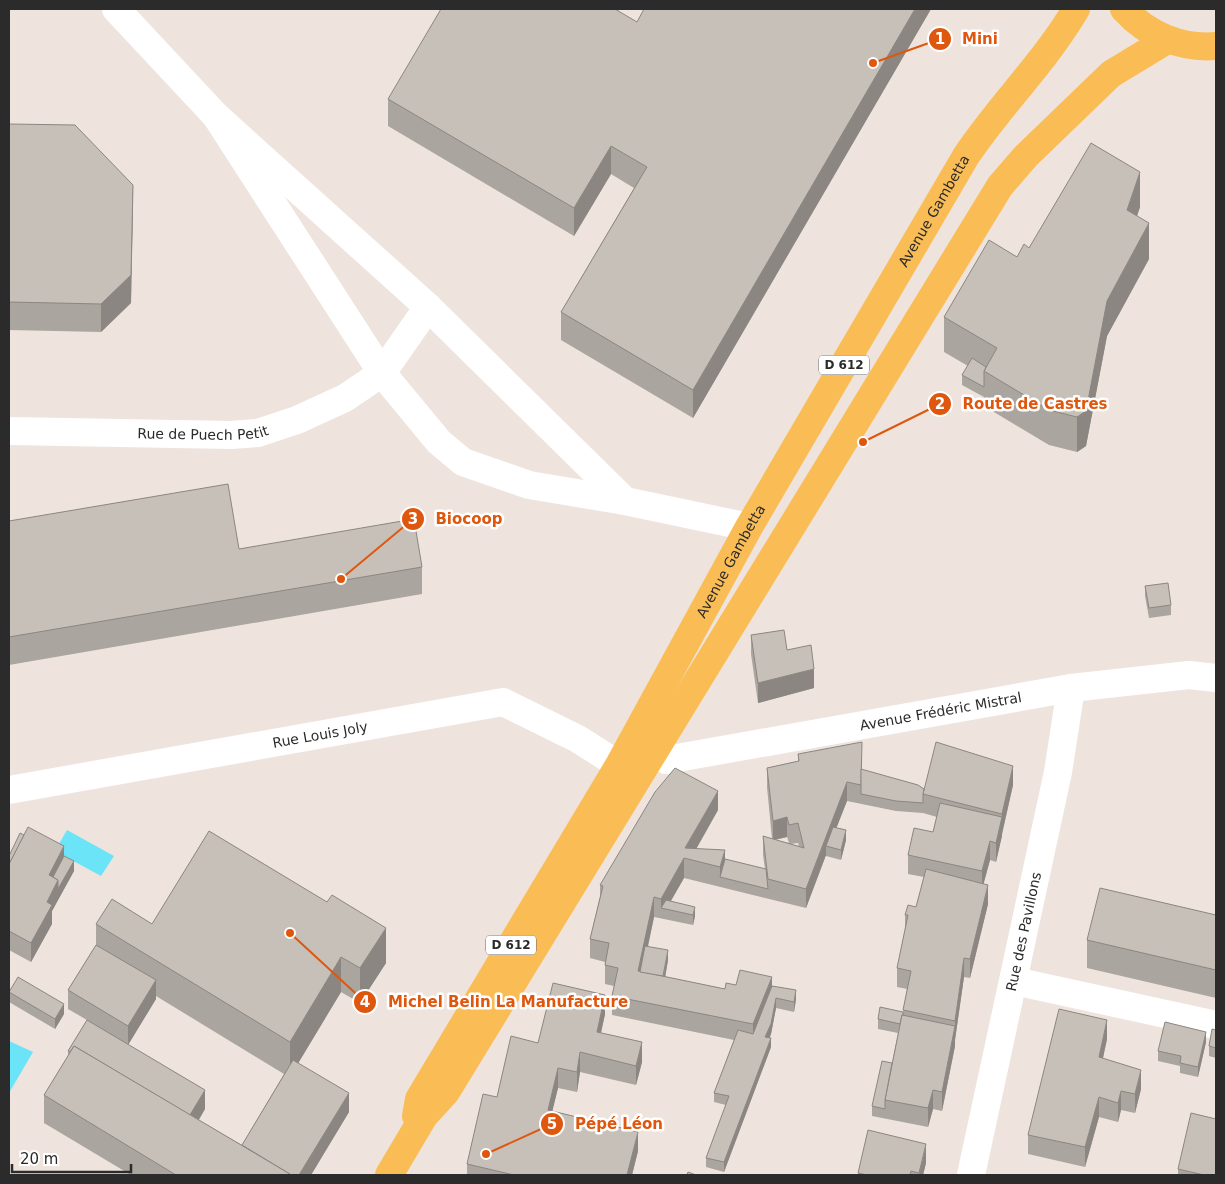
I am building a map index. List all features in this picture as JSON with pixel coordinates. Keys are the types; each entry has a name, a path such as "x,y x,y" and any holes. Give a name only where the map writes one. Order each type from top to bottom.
{"main road":[{"name":"Avenue Gambetta","path":"415,1130 419,1099 642,761 749,526 928,220 980,135 1063,31 1076,9"},
{"path":"1124,9 1132,18 1167,40 1201,48 1216,46"},
{"name":"D 612","path":"642,761 790,528 1000,186 1026,156 1111,74 1167,40"},
{"name":"D 612","path":"642,761 765,527 907,285 928,220"},
{"name":"Avenue Gambetta","path":"389,1175 424,1116 446,1092 472,1077 649,776 642,761"}],"street":[{"path":"116,9 216,116 428,307 625,501"},
{"path":"216,116 382,373 439,442 463,462 529,485 625,501 749,526"},
{"name":"Rue de Puech Petit","path":"9,431 231,435 258,433 297,420 345,398 382,373 428,307"},
{"name":"Avenue Frédéric Mistral","path":"642,761 1071,688 1189,675 1216,678"},
{"name":"Rue des Pavillons","path":"971,1175 1058,772 1071,688"},
{"name":"Rue Louis Joly","path":"9,790 503,702 578,739 642,761"},
{"path":"1014,981 1216,1025"}],"water":[{"path":"67,830 114,856 101,876 55,851"},
{"path":"9,1041 33,1052 9,1093"}],"building":[{"path":"441,9 615,9 637,22 644,9 915,9 693,390 561,312 647,167 611,146 574,208 388,99"},
{"path":"9,124 75,125 133,185 131,275 101,304 9,302"},
{"path":"1091,143 1140,172 1127,210 1149,223 1107,301 1086,411 1077,417 1049,410 984,371 997,348 944,317 989,240 1017,257 1024,244 1029,248"},
{"path":"972,358 986,367 984,371 984,387 962,375"},
{"path":"228,484 239,549 414,519 422,567 9,637 9,521"},
{"path":"1168,583 1171,605 1149,608 1145,586"},
{"path":"784,630 787,650 811,645 814,669 758,683 751,635"},
{"path":"862,742 861,785 847,782 806,889 768,879 763,836 804,848 798,823 789,825 787,817 773,821 767,768 799,761 798,754"},
{"path":"936,742 1013,766 1002,814 923,794"},
{"path":"675,768 718,791 685,848 725,850 720,867 684,858 661,899 654,897 638,971 725,989 726,983 736,985 740,970 772,977 753,1024 612,996 618,968 605,965 609,943 590,939 603,886 600,885 655,792"},
{"path":"861,769 918,785 924,789 923,803 896,801 861,794"},
{"path":"940,803 1002,817 996,843 990,841 982,871 908,855 914,828 933,832"},
{"path":"28,827 64,846 49,875 58,880 47,902 52,905 31,943 9,931 9,864"},
{"path":"833,827 846,830 841,850 826,846"},
{"path":"209,831 327,902 332,895 386,928 360,968 341,957 290,1042 96,924 112,899 152,924"},
{"path":"20,833 24,835 9,864 9,856"},
{"path":"64,856 74,861 58,889 58,880 53,877"},
{"path":"725,859 766,869 768,889 720,877"},
{"path":"926,869 988,885 970,959 964,958 955,1021 903,1010 911,971 897,968 908,915 905,915 908,905 916,907"},
{"path":"1100,888 1216,915 1216,970 1087,940"},
{"path":"666,900 695,907 693,915 661,908"},
{"path":"96,945 156,980 128,1026 68,990"},
{"path":"645,946 668,950 663,976 640,972"},
{"path":"18,977 64,1004 55,1019 9,992"},
{"path":"553,983 605,995 597,1032 642,1042 636,1066 580,1052 577,1072 558,1068 548,1110 638,1132 627,1175 514,1175 467,1164 483,1094 497,1097 511,1036 538,1043"},
{"path":"772,986 796,990 794,1002 776,998 771,1024 765,1037 771,1038 724,1162 706,1158 729,1096 714,1093 738,1030 753,1034"},
{"path":"880,1007 903,1012 900,1024 878,1019"},
{"path":"1059,1009 1107,1020 1099,1057 1141,1070 1135,1094 1121,1091 1118,1103 1099,1097 1085,1147 1028,1135"},
{"path":"902,1015 955,1026 942,1092 933,1090 928,1108 885,1100"},
{"path":"87,1020 205,1090 190,1115 74,1046 70,1052 68,1051"},
{"path":"1165,1022 1206,1032 1198,1067 1180,1063 1181,1056 1158,1051"},
{"path":"1212,1029 1216,1030 1216,1048 1209,1046"},
{"path":"74,1046 290,1175 176,1175 44,1095"},
{"path":"293,1060 349,1093 299,1175 290,1175 242,1145"},
{"path":"882,1061 892,1063 885,1109 872,1106"},
{"path":"1191,1113 1216,1119 1216,1175 1204,1175 1178,1169"},
{"path":"868,1130 926,1144 919,1173 911,1171 910,1175 867,1175 858,1173"}],"place":[{"name":"Mini","path":"873,63"},
{"name":"Route de Castres","path":"863,442"},
{"name":"Biocoop","path":"341,579"},
{"name":"Michel Belin La Manufacture","path":"290,933"},
{"name":"Pépé Léon","path":"486,1154"}]}
